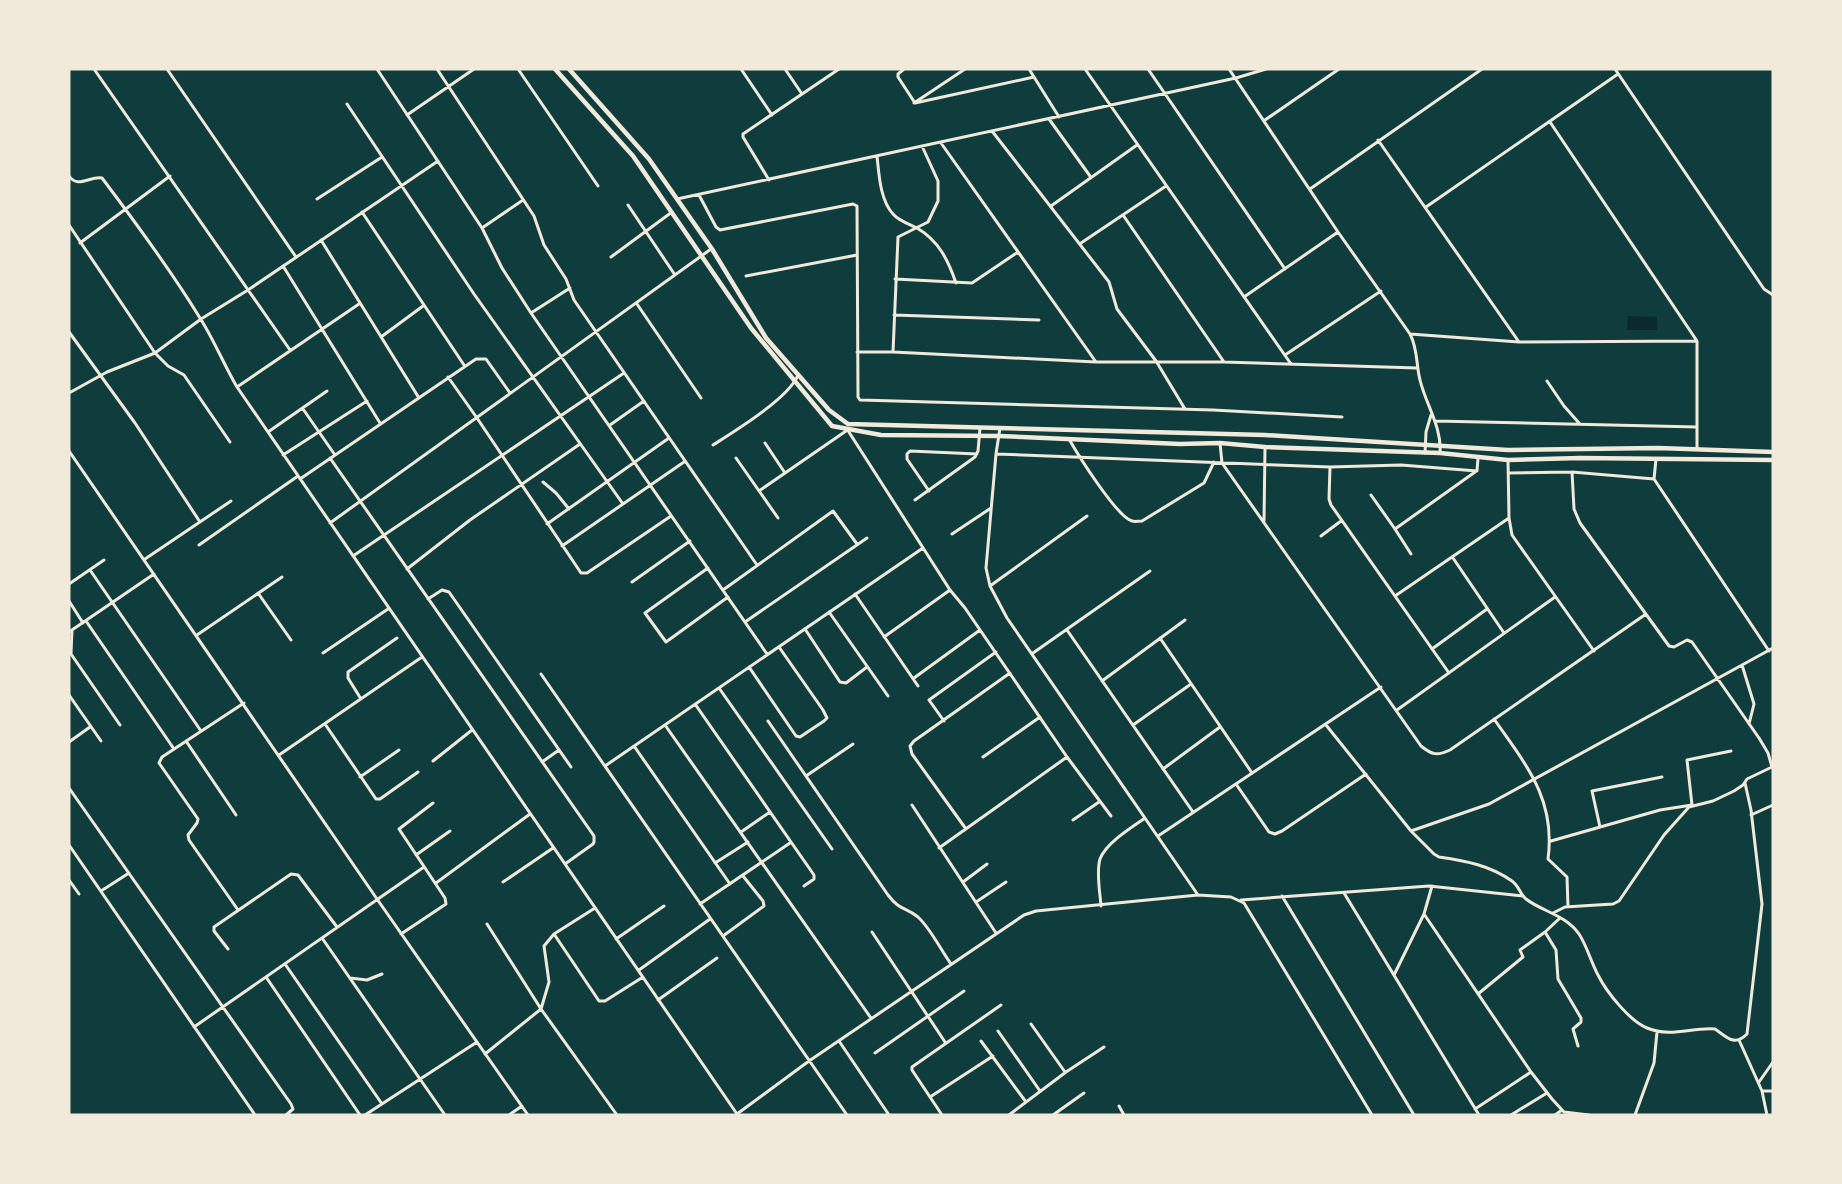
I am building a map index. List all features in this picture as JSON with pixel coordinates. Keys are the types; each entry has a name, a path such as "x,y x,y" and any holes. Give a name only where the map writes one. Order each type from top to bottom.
{"main road":[{"path":"555,69 633,156 751,328 832,426 880,435 999,436 1180,444 1220,443 1265,447 1440,453 1508,460 1580,458 1773,460"},
{"path":"569,69 649,159 712,249 766,338 847,428 1001,427 1201,432 1508,450 1697,449 1773,452"}],"street":[{"path":"94,69 290,350"},
{"path":"167,69 296,257"},
{"path":"377,69 482,228 502,268 531,313 767,654"},
{"path":"437,69 523,199 539,226 544,245 570,288 574,300 757,566"},
{"path":"407,115 474,69"},
{"path":"518,69 598,186"},
{"path":"741,69 772,115"},
{"path":"785,69 802,94"},
{"path":"768,180 743,135 839,69"},
{"path":"904,69 898,77 914,103"},
{"path":"914,103 965,69"},
{"path":"1029,69 1059,117"},
{"path":"1085,69 1292,364"},
{"path":"1148,69 1285,268"},
{"path":"1229,69 1338,232 1410,334 1416,347 1418,368 1431,415 1435,421 1440,453"},
{"path":"677,200 1236,78 1266,69"},
{"path":"1265,120 1339,69"},
{"path":"1310,189 1482,69"},
{"path":"1615,69 1764,289 1773,295"},
{"path":"1426,207 1618,74"},
{"path":"914,103 1034,77"},
{"path":"347,104 533,378 623,504"},
{"path":"1049,119 1090,176"},
{"path":"1550,122 1697,341 1697,449"},
{"path":"992,131 1109,282 1118,309 1156,361 1186,409"},
{"path":"1378,140 1519,342"},
{"path":"940,142 1096,362"},
{"path":"1050,207 1090,176 1137,145"},
{"path":"893,352 898,237 906,231 917,229 931,218 939,192 938,181 922,146"},
{"path":"877,156 884,193 890,210 899,219 932,239 949,261 956,283"},
{"path":"317,200 382,157"},
{"path":"69,393 100,375 155,353 201,319 248,290 438,161"},
{"path":"69,176 73,182 77,183 97,177 102,178 125,210 201,319 237,387 736,1114 871,1018 1029,913 1198,895 1231,897 1239,900 1249,910 1372,1115"},
{"path":"80,243 170,176"},
{"path":"1081,243 1166,186"},
{"path":"699,195 716,227 720,230 855,205 858,208 858,397 863,401 1186,409 1342,417"},
{"path":"482,228 523,199"},
{"path":"628,205 675,275"},
{"path":"362,212 464,366"},
{"path":"611,257 672,212"},
{"path":"1123,215 1224,362"},
{"path":"69,225 155,353 168,366 184,375 230,442"},
{"path":"1244,297 1338,232"},
{"path":"321,240 419,398"},
{"path":"330,523 712,249"},
{"path":"895,279 956,283 978,281 1018,252"},
{"path":"746,276 857,255"},
{"path":"283,266 380,423"},
{"path":"531,313 570,288"},
{"path":"1285,355 1381,291"},
{"path":"237,387 360,303"},
{"path":"637,304 701,398"},
{"path":"381,337 424,306"},
{"path":"894,315 1039,320"},
{"path":"69,332 200,522"},
{"path":"1410,334 1519,342 1697,341"},
{"path":"857,352 1096,362 1224,362 1418,368"},
{"path":"199,545 476,359 486,359 510,393"},
{"path":"353,556 624,373"},
{"path":"713,445 751,420 795,383 799,374"},
{"path":"448,377 580,573 585,574 671,516"},
{"path":"1547,381 1579,423"},
{"path":"268,432 327,392"},
{"path":"283,455 367,401"},
{"path":"610,425 644,401"},
{"path":"303,408 334,455"},
{"path":"1425,453 1431,415"},
{"path":"1435,421 1697,427"},
{"path":"915,500 977,454 980,427"},
{"path":"1001,427 996,454 987,567 990,586 1007,618 1198,895"},
{"path":"759,491 847,428 950,590 980,629 1067,757 1111,816"},
{"path":"547,524 669,438"},
{"path":"1069,439 1122,514 1132,521 1142,521 1204,483 1214,462"},
{"path":"765,443 785,473"},
{"path":"1220,443 1222,463 1421,746 1431,754 1435,755 1450,750 1646,614"},
{"path":"407,569 470,520 580,444"},
{"path":"1264,523 1265,447"},
{"path":"69,451 528,1115"},
{"path":"929,491 907,459 910,451 977,454"},
{"path":"996,454 1330,467 1401,465 1477,471"},
{"path":"1477,471 1478,456"},
{"path":"330,458 594,838 593,844 565,864"},
{"path":"736,458 778,518"},
{"path":"1656,459 1654,479 1769,651"},
{"path":"1508,460 1509,518 1512,535 1594,651"},
{"path":"562,546 684,462"},
{"path":"1330,467 1329,499 1331,505 1449,673"},
{"path":"1395,529 1477,471"},
{"path":"1508,473 1572,472 1654,479"},
{"path":"1551,842 1660,810 1713,801 1741,787 1747,779 1773,768 1768,753 1692,642 1687,640 1670,647 1580,523 1574,509 1572,472"},
{"path":"543,482 569,508"},
{"path":"1371,495 1411,554"},
{"path":"144,559 231,501"},
{"path":"952,534 992,508"},
{"path":"723,590 834,511 857,544"},
{"path":"990,586 1087,516"},
{"path":"1395,596 1509,518"},
{"path":"1321,536 1341,521"},
{"path":"745,622 867,538"},
{"path":"632,582 690,541"},
{"path":"605,766 923,548"},
{"path":"1452,557 1504,633"},
{"path":"69,584 104,560"},
{"path":"708,568 645,613 666,642 728,597"},
{"path":"90,570 201,732"},
{"path":"1033,653 1150,571"},
{"path":"120,725 71,654 71,631 154,573"},
{"path":"196,635 282,577"},
{"path":"428,599 442,590 449,592 571,767"},
{"path":"884,637 950,590"},
{"path":"258,593 291,640"},
{"path":"855,594 918,686"},
{"path":"1397,710 1555,597"},
{"path":"69,601 174,749"},
{"path":"323,653 388,608"},
{"path":"1432,649 1487,609"},
{"path":"829,612 888,696"},
{"path":"1102,681 1185,620"},
{"path":"805,629 840,682 846,683 867,667"},
{"path":"914,678 980,629"},
{"path":"1067,630 1193,812"},
{"path":"361,699 348,678 348,672 397,638"},
{"path":"1160,638 1252,773"},
{"path":"749,667 796,736 800,737 824,721 826,715 779,647"},
{"path":"1411,831 1483,807 1773,648"},
{"path":"944,721 929,700 996,652"},
{"path":"279,755 422,657"},
{"path":"1742,665 1754,704 1749,724"},
{"path":"966,829 910,750 910,746 1010,673"},
{"path":"540,674 847,1115"},
{"path":"1133,725 1191,684"},
{"path":"1158,836 1381,687"},
{"path":"719,688 832,849"},
{"path":"70,698 101,741"},
{"path":"238,910 188,837 198,819 159,763 162,757 243,703"},
{"path":"695,704 814,876 804,886"},
{"path":"983,757 1040,717"},
{"path":"1494,719 1535,778 1546,812 1551,842 1548,859 1567,877 1568,907"},
{"path":"768,721 893,902 922,922 951,964"},
{"path":"325,724 373,796 378,800 418,772"},
{"path":"1326,724 1411,831 1439,857 1482,865 1513,882 1523,896"},
{"path":"665,725 871,1018"},
{"path":"69,742 90,727"},
{"path":"1163,769 1221,727"},
{"path":"433,761 472,730"},
{"path":"186,741 236,815"},
{"path":"806,776 853,744"},
{"path":"634,746 730,884"},
{"path":"360,777 399,750"},
{"path":"542,762 559,750"},
{"path":"1768,753 1773,750"},
{"path":"1553,913 1568,907 1613,904 1619,901 1664,835 1692,805 1688,760 1731,751"},
{"path":"939,848 1067,757"},
{"path":"1236,784 1269,832 1275,834 1366,774"},
{"path":"1600,827 1592,791 1662,777"},
{"path":"1239,900 1432,886 1523,896 1553,913 1579,934 1600,979 1624,1010 1640,1025 1657,1032 1671,1033 1715,1029 1730,1041 1739,1040 1747,1034 1749,1028 1757,933 1762,904 1745,783"},
{"path":"69,788 291,1104 293,1109 286,1115"},
{"path":"1073,820 1099,802"},
{"path":"401,934 446,904 436,883 399,829 433,803"},
{"path":"912,805 996,933"},
{"path":"1751,815 1773,805"},
{"path":"741,832 770,812"},
{"path":"436,883 530,814"},
{"path":"1101,906 1101,856 1119,837 1145,818"},
{"path":"416,855 450,831"},
{"path":"716,863 748,842"},
{"path":"700,904 790,843"},
{"path":"69,845 255,1115"},
{"path":"503,882 554,848"},
{"path":"963,882 987,864"},
{"path":"194,1027 424,867"},
{"path":"101,891 129,873"},
{"path":"228,949 214,932 214,927 295,873 338,927"},
{"path":"722,936 764,906 763,901 743,876"},
{"path":"69,880 79,894"},
{"path":"976,902 1006,882"},
{"path":"1394,975 1424,914 1432,886"},
{"path":"1344,893 1479,1115"},
{"path":"1282,896 1414,1115"},
{"path":"616,939 664,906"},
{"path":"485,1054 541,1009 549,982 544,946 554,934 595,908"},
{"path":"1424,914 1547,1093 1562,1110 1589,1115"},
{"path":"1478,994 1523,957 1520,950 1560,918"},
{"path":"638,970 710,919"},
{"path":"487,924 541,1009 616,1115"},
{"path":"872,932 945,1042"},
{"path":"1545,932 1556,950 1558,979 1581,1018 1581,1022 1573,1029 1578,1046"},
{"path":"554,934 599,1001 605,1001 642,977"},
{"path":"322,938 444,1113 438,1115"},
{"path":"658,1000 717,958"},
{"path":"285,964 382,1104"},
{"path":"350,978 367,980 382,974"},
{"path":"266,977 360,1115"},
{"path":"875,1053 964,991"},
{"path":"942,1115 912,1067 1001,1005"},
{"path":"1031,1024 1065,1072"},
{"path":"998,1030 1040,1091"},
{"path":"1635,1115 1654,1063 1657,1032"},
{"path":"1739,1040 1762,1091 1767,1115"},
{"path":"839,1041 889,1115"},
{"path":"981,1041 1026,1102"},
{"path":"365,1115 477,1042"},
{"path":"1010,1115 1065,1072 1104,1047"},
{"path":"930,1097 993,1056"},
{"path":"1758,1083 1773,1062"},
{"path":"1475,1109 1531,1072"},
{"path":"1762,1091 1773,1091"},
{"path":"1053,1115 1083,1093"},
{"path":"1511,1115 1547,1093"},
{"path":"509,1115 522,1106"},
{"path":"1119,1106 1124,1115"},
{"path":"1555,1115 1562,1110"}],"water":[{"path":"1628,316 1657,317 1657,330 1627,330"}]}
